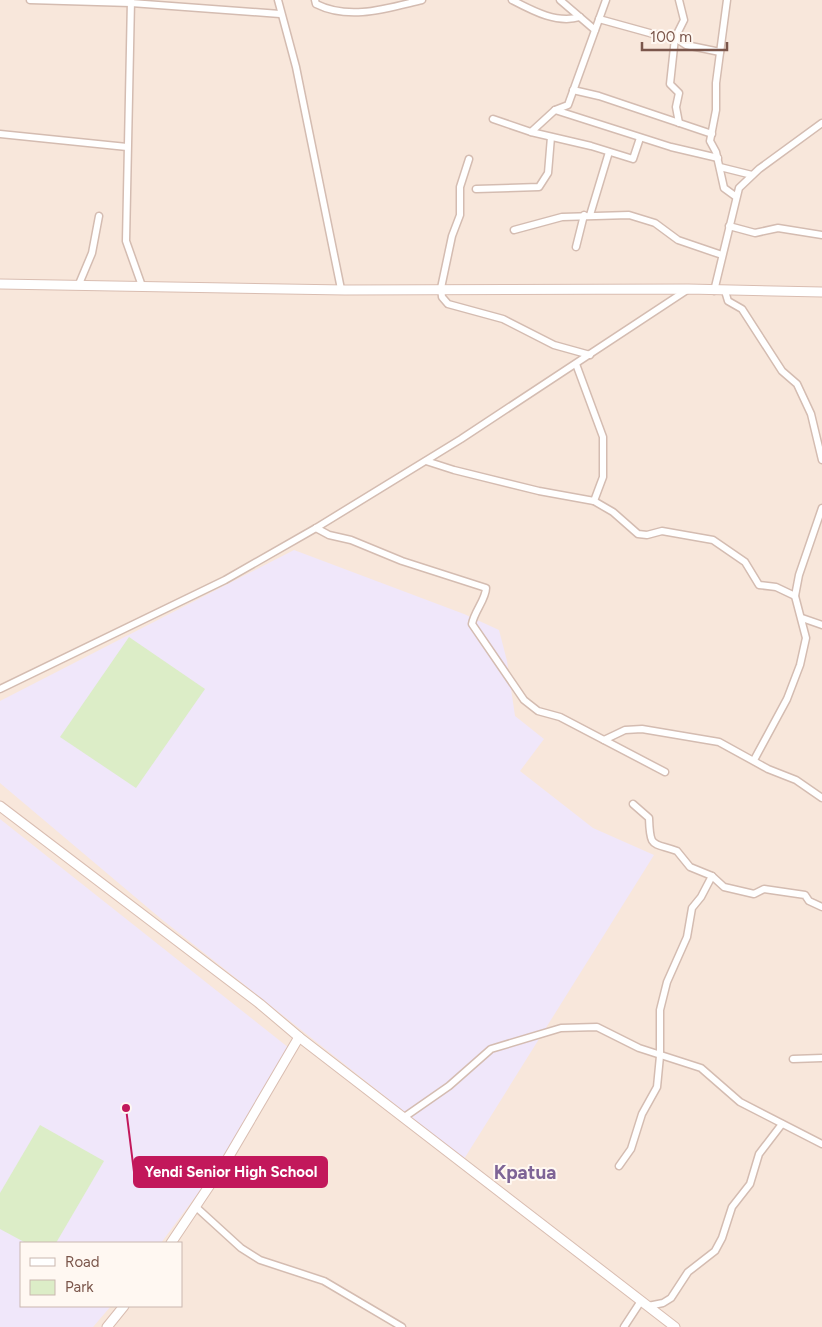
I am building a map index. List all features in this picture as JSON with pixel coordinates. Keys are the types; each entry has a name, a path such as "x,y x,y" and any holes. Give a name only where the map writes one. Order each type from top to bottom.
{"main road":[{"path":"0,284 340,289 688,289 822,292"},
{"path":"0,806 260,1004 299,1038 675,1327"},
{"path":"172,1242 228,1158 299,1038"},
{"path":"107,1327 123,1307"}],"street":[{"path":"30,0 131,2 280,14"},
{"path":"278,0 280,14 296,67 340,289"},
{"path":"315,0 316,4 328,9 367,12 422,0"},
{"path":"512,0 535,12 566,21 580,17"},
{"path":"560,0 595,30"},
{"path":"531,132 555,110 568,105 606,0"},
{"path":"679,0 684,20 675,39 670,84 679,93 676,107 679,123"},
{"path":"727,0 720,52 716,110 710,141 718,158 724,188 735,196"},
{"path":"131,2 126,241 142,286"},
{"path":"598,19 675,39 686,46 720,52"},
{"path":"573,90 599,96 712,134"},
{"path":"555,110 640,138 718,158"},
{"path":"493,120 633,159 640,138"},
{"path":"714,291 735,196 739,188 752,175 822,123"},
{"path":"0,134 127,146"},
{"path":"476,189 539,187 548,173 551,137"},
{"path":"576,246 609,152"},
{"path":"469,159 460,187 460,215 452,236 441,288 442,297 448,304 503,319 554,345 590,355"},
{"path":"720,167 752,175"},
{"path":"514,230 562,217 587,215 629,216 654,222 678,240 722,255"},
{"path":"79,284 92,253 99,216"},
{"path":"729,226 755,233 778,228 822,235"},
{"path":"0,689 226,580 316,528 576,364 688,289"},
{"path":"725,291 728,301 742,309 782,371 797,384 811,414 822,460"},
{"path":"576,364 603,437 603,477 594,501"},
{"path":"426,460 454,470 530,489 594,501 613,512 638,534 647,535 662,531 714,540 745,562 760,585 776,587 795,596"},
{"path":"754,760 793,686 806,638 795,596 799,575 821,517 822,508"},
{"path":"316,528 329,535 350,540 402,561 486,588 486,592 474,613 472,624 524,700 538,711 560,717 665,772"},
{"path":"802,618 822,625"},
{"path":"604,740 626,730 642,729 719,742 768,769 796,780 822,798"},
{"path":"633,804 649,818 650,836 654,844 661,848 677,851 683,855 690,866 712,876 724,887 754,894 764,889 805,894 809,901 822,907"},
{"path":"619,1166 631,1149 642,1114 656,1087 660,1056 660,1010 667,982 687,937 692,908 701,897 712,876"},
{"path":"403,1118 449,1086 491,1048 561,1028 597,1027 639,1048 700,1068 740,1102 822,1144"},
{"path":"793,1059 822,1058"},
{"path":"624,1327 644,1303 663,1303 671,1298 688,1272 715,1251 722,1238 732,1207 750,1184 759,1154 782,1124"},
{"path":"196,1207 241,1248 260,1260 324,1281 402,1327"}],"shaded area":[{"path":"0,0 822,0 822,1327 0,1327"},
{"path":"294,550 464,614 499,630 507,661 515,716 544,739 520,771 593,828 654,855 464,1159 160,918 0,783 0,701"},
{"path":"0,819 289,1048 216,1169 162,1242 20,1242 20,1307 110,1307 93,1327 0,1327"}],"green space":[{"path":"129,637 205,689 136,788 60,737"},
{"path":"40,1125 104,1161 57,1242 24,1242 0,1229 0,1193"}],"place":[{"name":"Yendi Senior High School","path":"126,1108"}],"district":[{"name":"Kpatua","path":"525,1172"}]}
